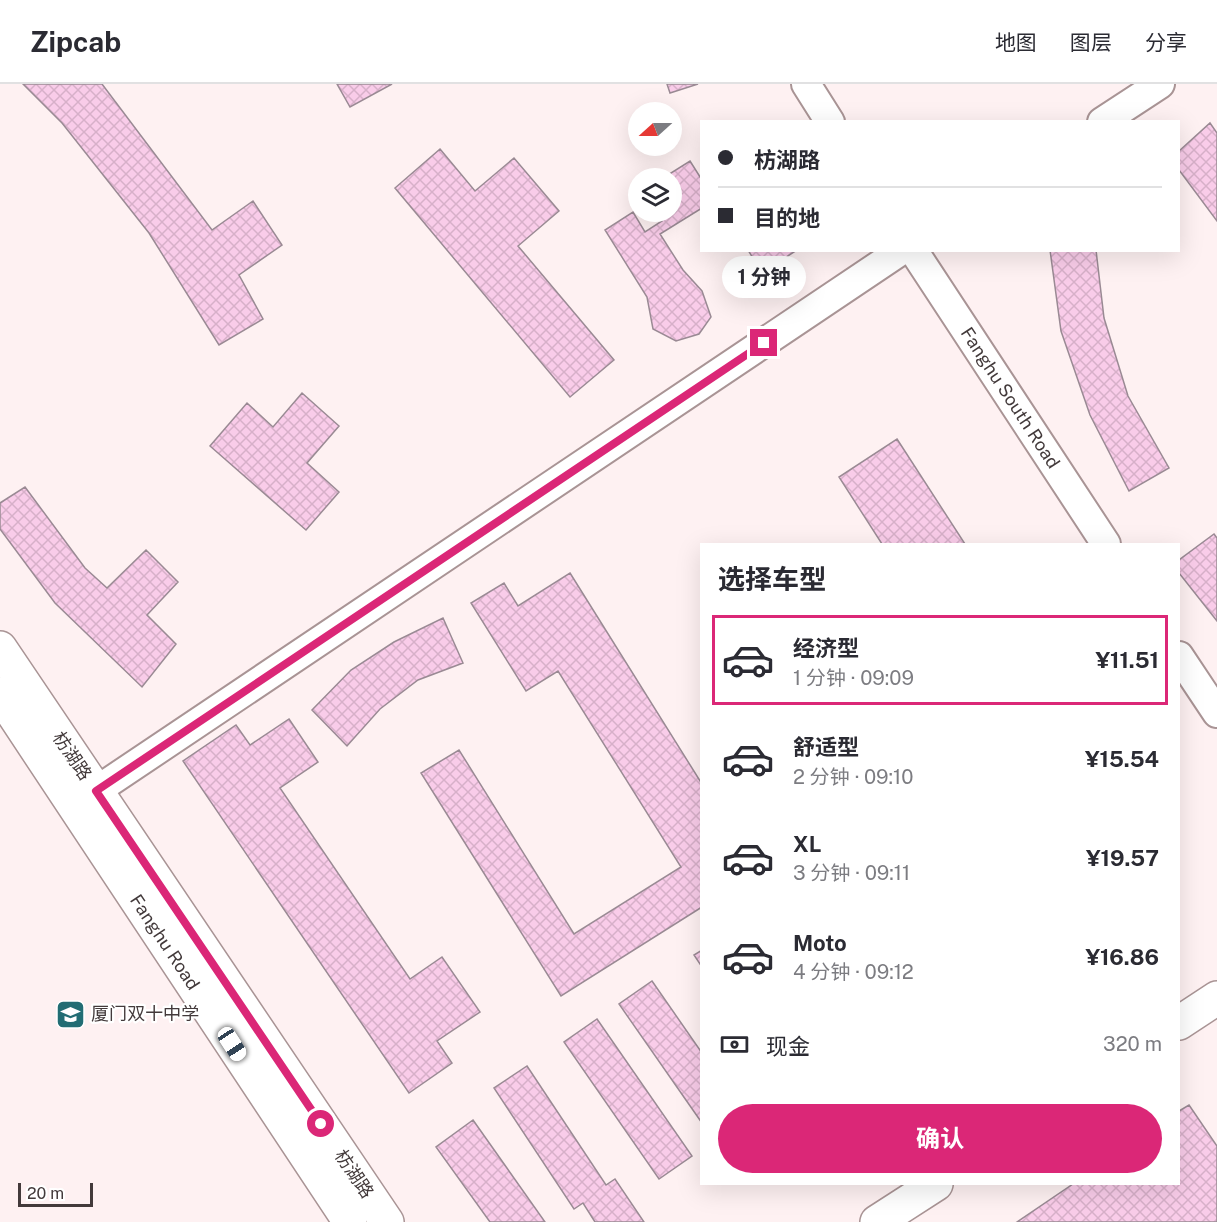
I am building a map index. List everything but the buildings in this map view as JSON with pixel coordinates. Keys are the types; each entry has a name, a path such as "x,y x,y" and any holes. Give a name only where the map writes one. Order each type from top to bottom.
{"street":[{"path":"806,84 829,120"},
{"path":"1105,120 1160,84"},
{"path":"85,799 899,252"},
{"name":"Fanghu South Road","path":"914,252 1105,543"},
{"name":"枋湖路","path":"0,648 85,799 387,1222"},
{"path":"1180,658 1217,713"},
{"name":"Fanghu Road","path":"0,694 85,799 350,1222"},
{"path":"1180,1022 1217,998"},
{"path":"877,1222 934,1185"}],"place":[{"name":"厦门双十中学","path":"70,1014"}],"route":[{"path":"321,1124 96,791 764,343"}]}
